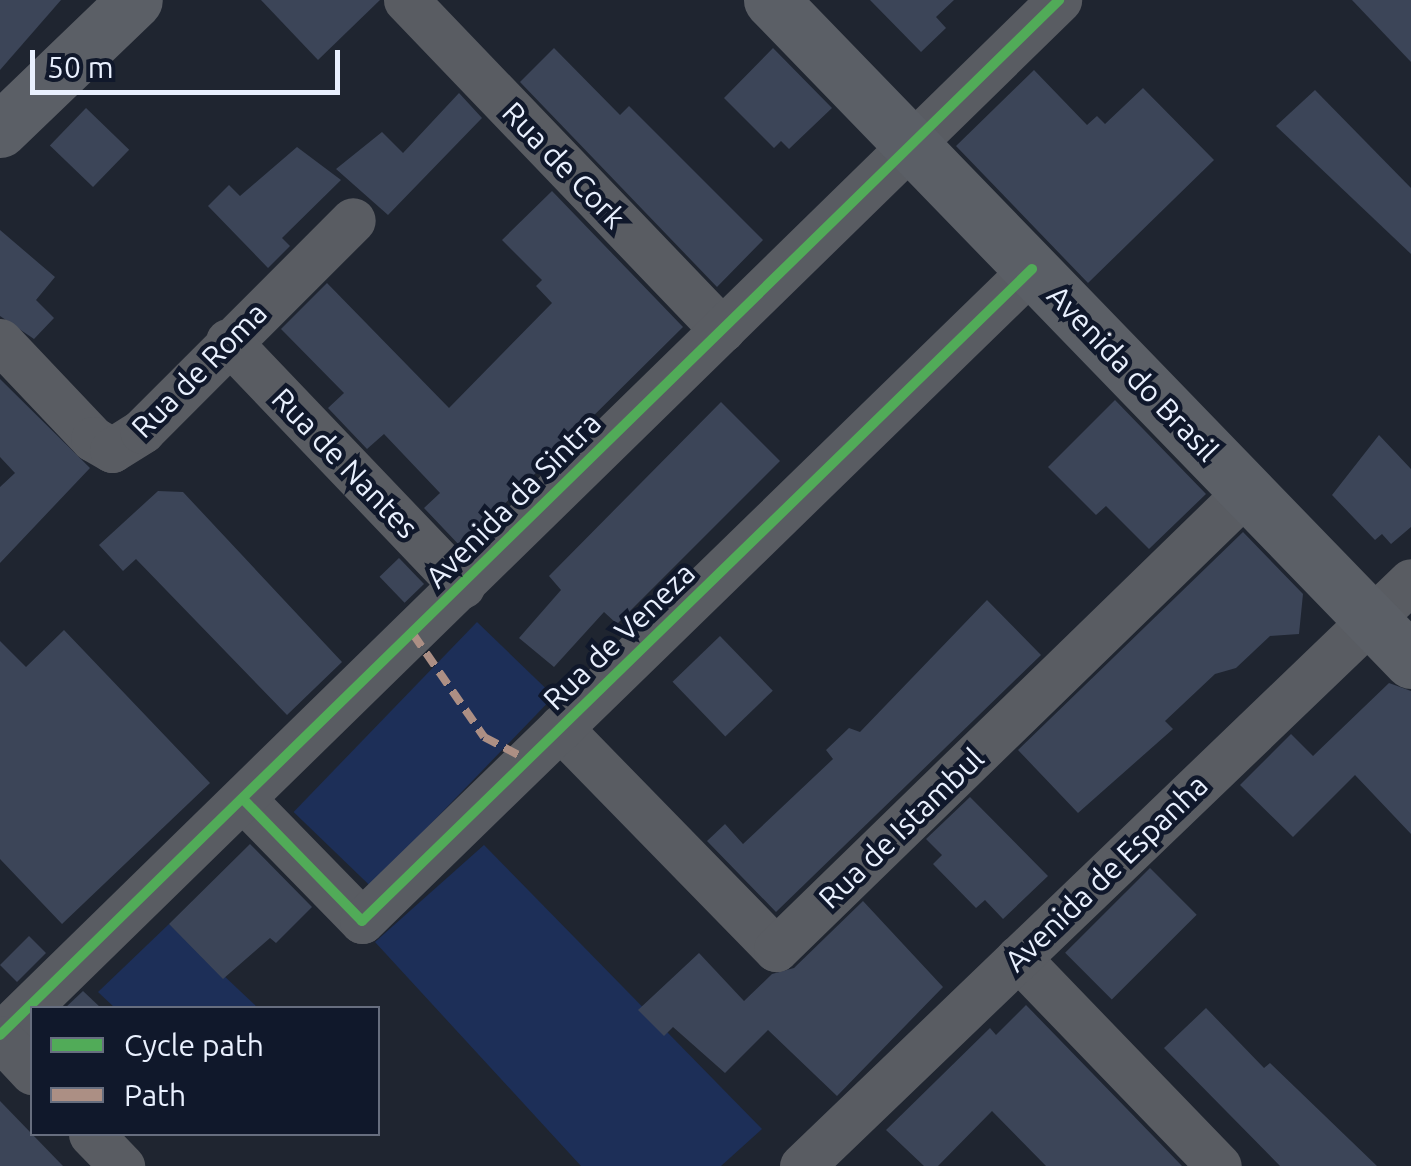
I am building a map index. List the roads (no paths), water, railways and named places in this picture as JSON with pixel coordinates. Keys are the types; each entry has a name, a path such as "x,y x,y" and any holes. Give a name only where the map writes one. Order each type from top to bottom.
{"street":[{"name":"Rua de Cork","path":"406,0 722,330"},
{"name":"Avenida do Brasil","path":"771,0 1411,661"},
{"name":"Avenida da Sintra","path":"31,1006 1059,0"},
{"path":"0,130 118,6"},
{"name":"Rua de Roma","path":"0,341 93,440 112,450 142,431 228,341 354,220"},
{"name":"Rua de Veneza","path":"244,800 362,922 1032,269"},
{"name":"Rua de Nantes","path":"228,341 462,586"},
{"name":"Rua de Istambul","path":"560,728 776,949 1246,491"},
{"name":"Avenida de Espanha","path":"802,1166 1411,582"},
{"path":"1018,958 1220,1166"},
{"name":"Avenida da Sintra","path":"0,1036 30,1007"},
{"path":"0,1036 30,1070"},
{"path":"93,1136 122,1166"}]}
